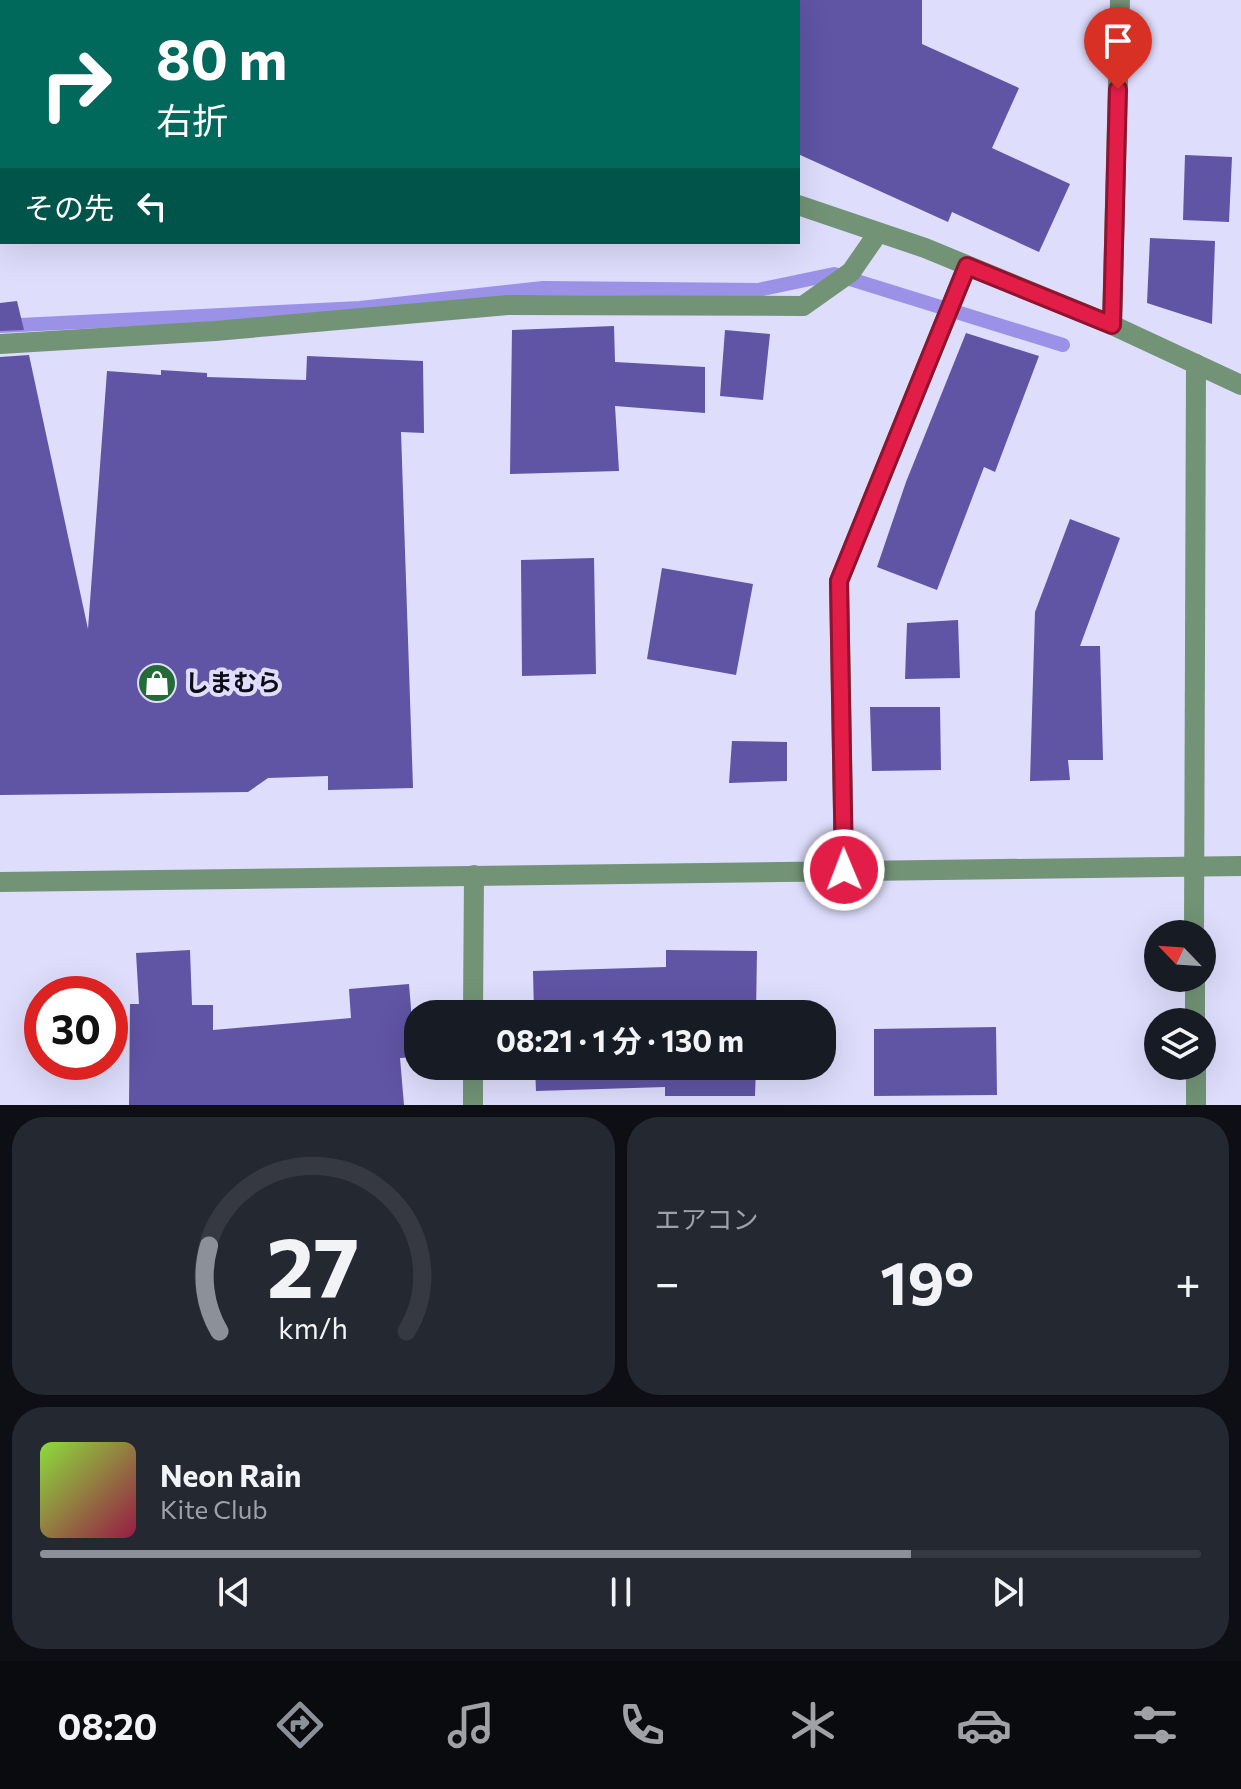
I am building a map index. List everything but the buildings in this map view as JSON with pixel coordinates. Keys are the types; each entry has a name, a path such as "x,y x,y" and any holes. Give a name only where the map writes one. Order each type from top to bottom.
{"street":[{"path":"1112,325 1120,0"},
{"path":"800,206 967,266 1112,325 1241,385"},
{"path":"0,344 215,331 508,305 803,306 851,272 878,233"},
{"path":"844,870 839,581 967,266"},
{"path":"1194,920 1196,364"},
{"path":"0,882 1241,866"},
{"path":"473,1000 474,875"},
{"path":"473,1080 473,1105"},
{"path":"1196,1080 1196,1105"}],"waterway":[{"path":"0,326 360,308 543,288 758,290 834,274 1063,345"}],"place":[{"name":"しまむら","path":"157,683"}],"route":[{"path":"844,870 839,581 967,266 1112,325 1118,89"}]}
